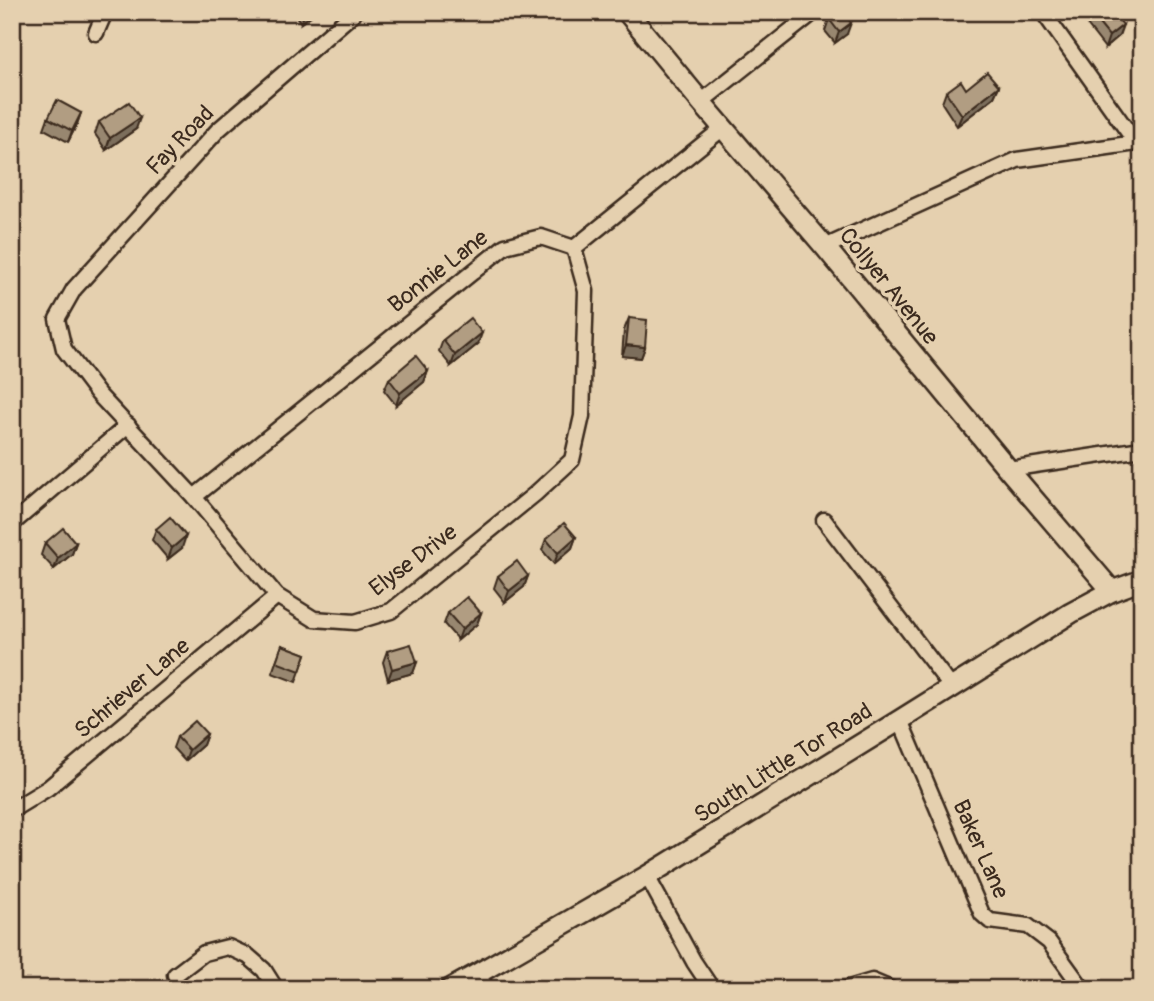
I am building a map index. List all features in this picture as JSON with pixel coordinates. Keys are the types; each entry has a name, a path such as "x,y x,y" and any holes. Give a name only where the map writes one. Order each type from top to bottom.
{"street":[{"path":"96,33 105,12"},
{"name":"Fay Road","path":"57,318 74,289 218,131 355,12"},
{"name":"Collyer Avenue","path":"627,12 1112,591"},
{"path":"701,102 814,12"},
{"path":"825,247 1017,160 1140,142 1043,12"},
{"path":"574,248 723,128"},
{"name":"Bonnie Lane","path":"194,497 505,246 541,237 574,248"},
{"name":"Elyse Drive","path":"57,318 64,349 98,394 194,497 277,596 314,620 355,622 391,611 535,494 572,460 582,416 586,291 574,248"},
{"path":"12,524 128,425"},
{"path":"1008,469 1142,449"},
{"path":"824,520 952,688"},
{"name":"South Little Tor Road","path":"450,989 482,982 1071,612 1112,591 1142,580"},
{"name":"Schriever Lane","path":"12,810 48,788 277,596"},
{"name":"Baker Lane","path":"900,720 982,914 990,921 1028,926 1049,942 1083,989"},
{"path":"647,876 694,962 712,989"},
{"path":"175,975 204,953 228,947 248,956 264,970 276,989"},
{"path":"845,989 872,981 891,989"}],"building":[{"path":"838,12 843,12 851,23 839,32 829,19"},
{"path":"1113,12 1123,25 1109,36 1091,14"},
{"path":"987,72 999,86 962,115 946,92 961,81 966,89"},
{"path":"57,100 81,113 72,131 48,118"},
{"path":"129,102 140,118 110,138 99,122"},
{"path":"470,318 482,333 455,355 443,340"},
{"path":"629,318 647,320 645,347 626,345"},
{"path":"416,356 428,371 400,393 389,379"},
{"path":"170,517 186,536 172,548 156,529"},
{"path":"564,523 576,537 558,553 546,539"},
{"path":"63,528 76,543 58,558 45,543"},
{"path":"517,561 528,576 509,591 498,576"},
{"path":"467,597 481,613 462,629 448,613"},
{"path":"411,644 417,662 392,669 387,651"},
{"path":"282,645 306,654 300,671 276,662"},
{"path":"195,721 207,734 189,750 177,737"}]}
